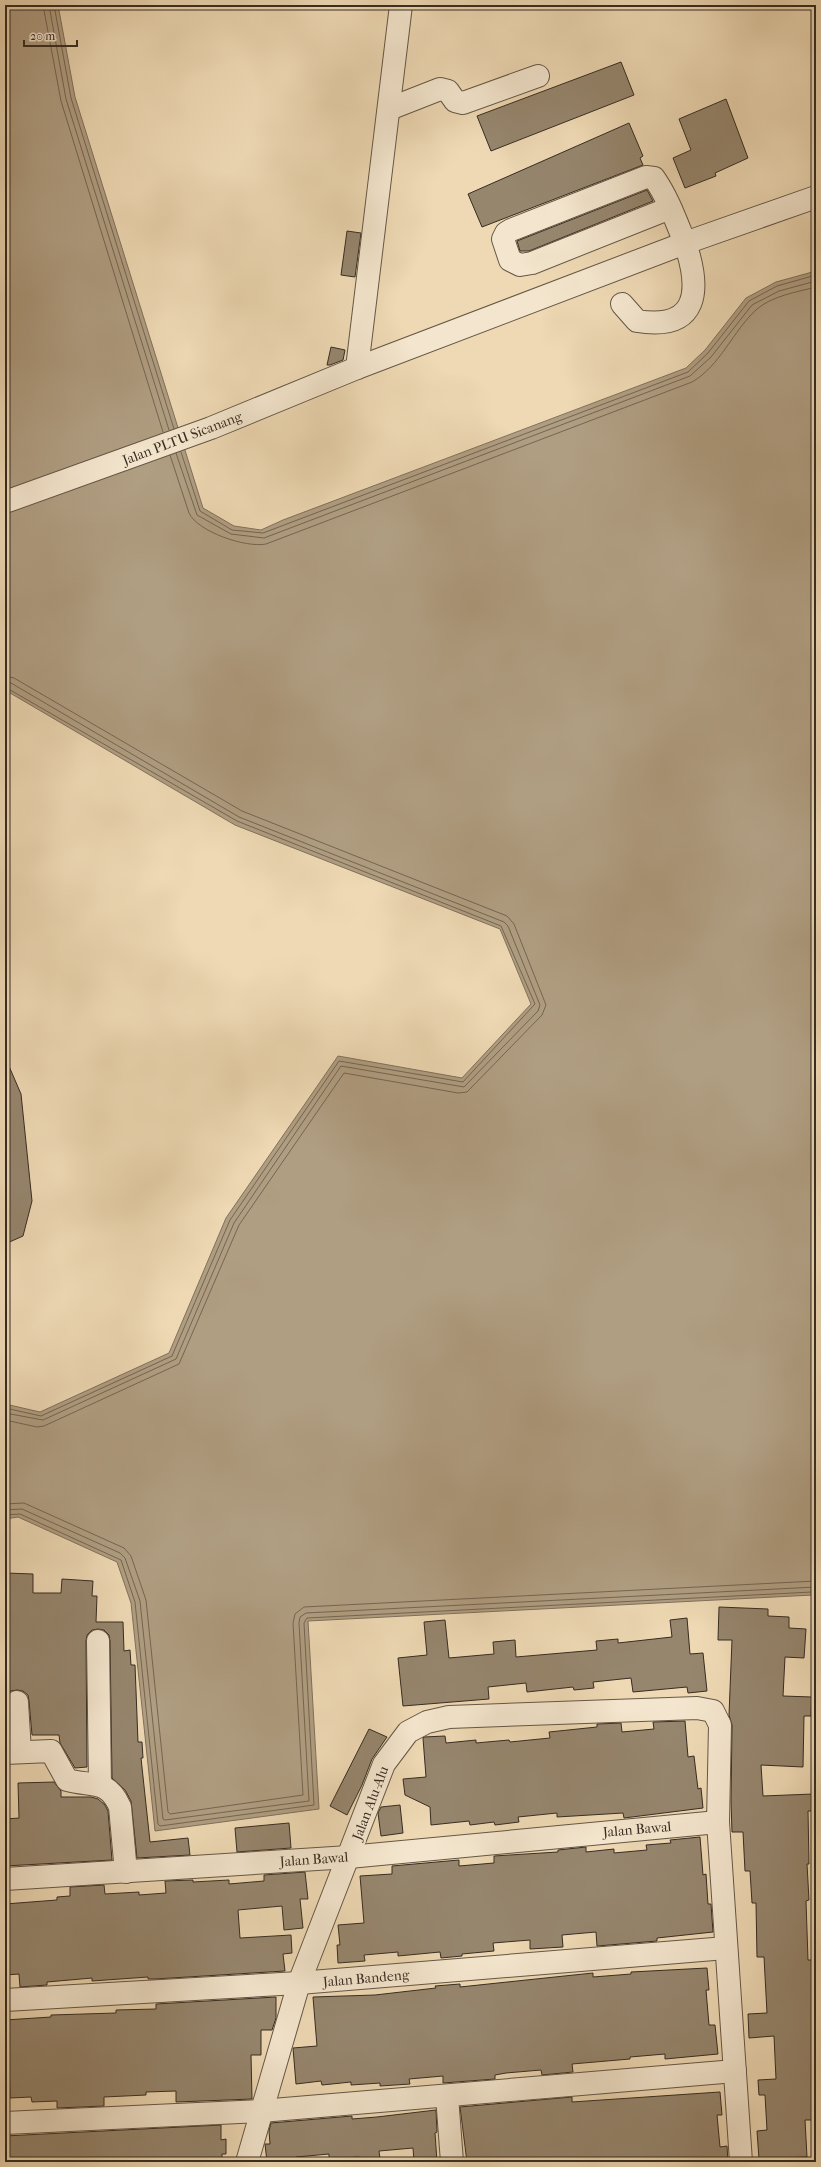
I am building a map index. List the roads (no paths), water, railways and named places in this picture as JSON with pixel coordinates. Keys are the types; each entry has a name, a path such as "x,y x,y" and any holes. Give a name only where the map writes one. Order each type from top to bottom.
{"street":[{"path":"357,368 401,5"},
{"path":"389,109 440,89 448,91 455,101 463,103 538,76"},
{"path":"622,304 637,321 655,324 671,321 691,306 694,278 691,261 663,190 654,178 646,177 511,230 506,233 503,239 510,260 520,265 532,263 670,208"},
{"name":"Jalan PLTU Sicanang","path":"5,502 211,428 357,368 685,243 816,197"},
{"path":"98,1641 100,1784"},
{"path":"17,1702 12,1752 51,1751 67,1780 100,1784 112,1793 120,1807 126,1872"},
{"name":"Jalan Alu-Alu","path":"247,2162 299,1983 384,1764 408,1732 427,1722 449,1717 697,1708 713,1711 720,1725 718,1822"},
{"path":"718,1822 741,2162"},
{"name":"Jalan Bawal","path":"5,1879 349,1857 718,1822"},
{"name":"Jalan Bandeng","path":"5,2000 299,1983 726,1948"},
{"path":"5,2123 261,2111 735,2071"},
{"path":"447,2096 452,2162"}],"water":[{"path":"5,5 58,5 75,97 203,508 234,526 261,530 283,520 686,368 705,350 746,298 776,282 816,271 816,1644 813,1595 308,1621 319,1809 155,1831 131,1603 117,1562 18,1517 5,1519 5,1404 40,1412 169,1353 226,1218 338,1056 462,1078 531,1004 500,929 235,825 5,690"}]}
